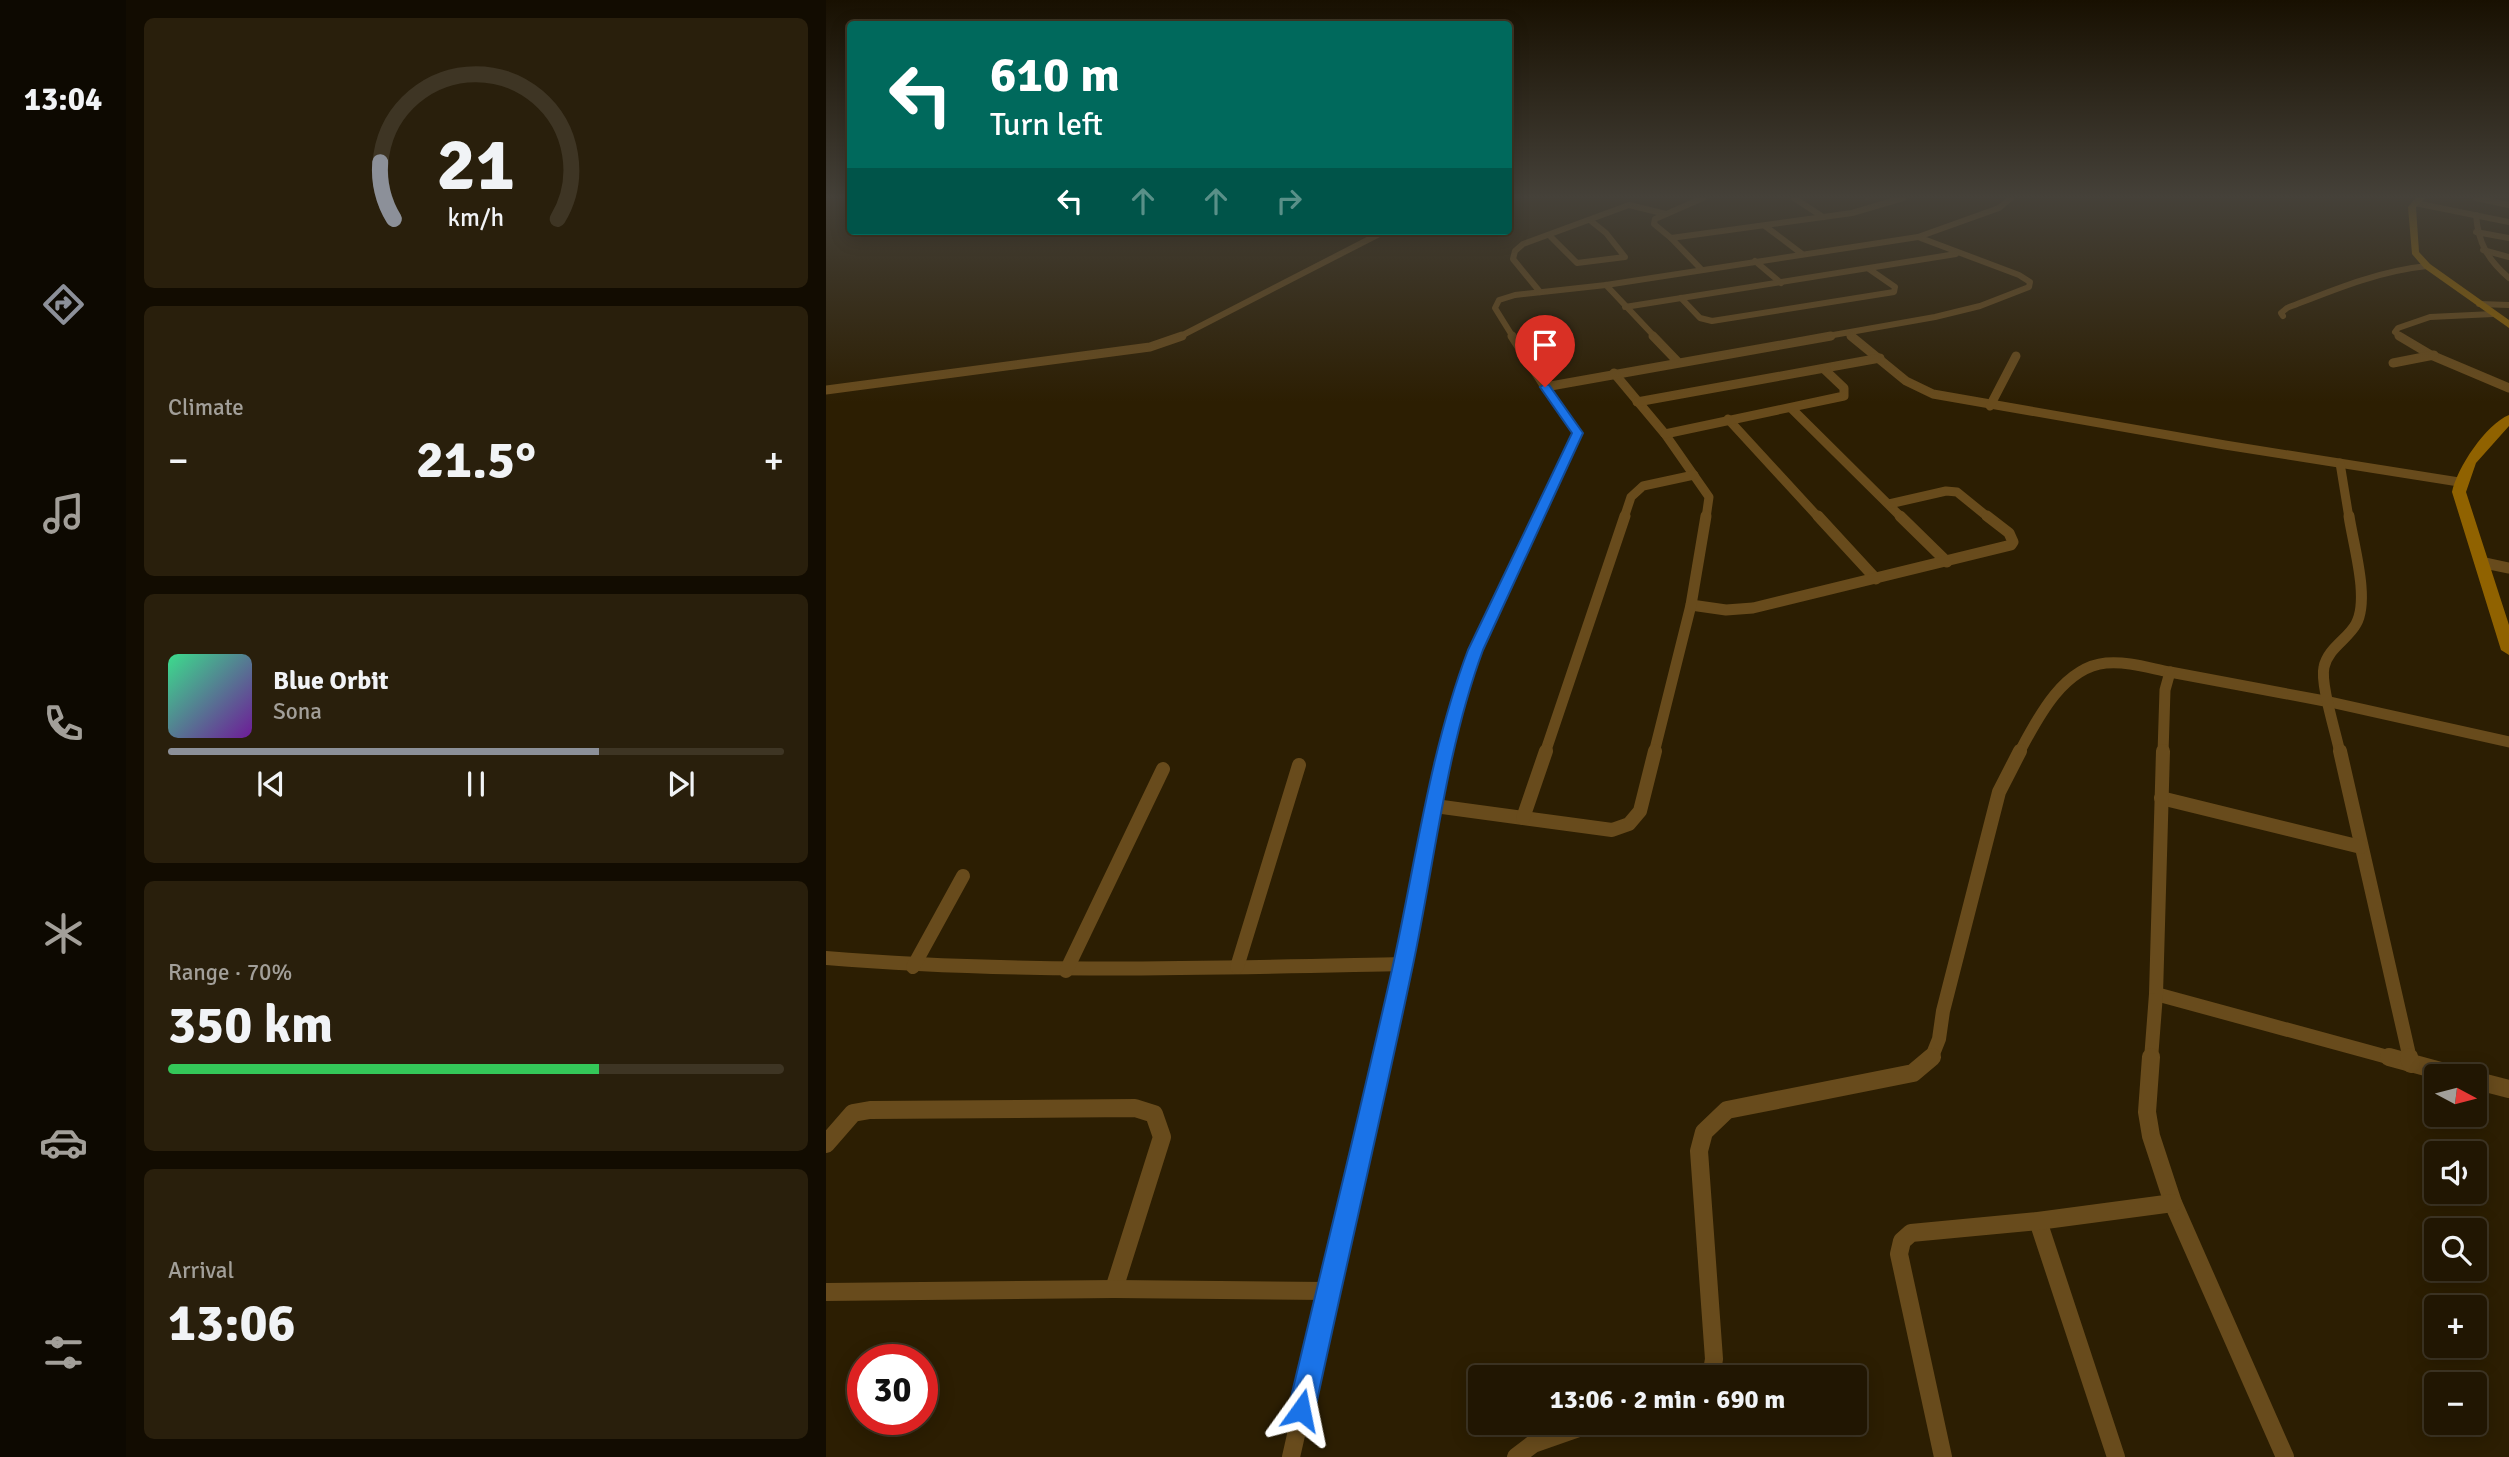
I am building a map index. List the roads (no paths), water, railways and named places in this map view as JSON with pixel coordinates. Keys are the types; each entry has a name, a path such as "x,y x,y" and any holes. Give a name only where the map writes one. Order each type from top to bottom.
{"street":[{"path":"826,390 1150,347 1172,341 1317,266"},
{"path":"1517,266 1540,292"},
{"path":"1699,266 1702,269"},
{"path":"1291,1457 1403,964 1454,717 1476,650 1578,433 1495,308 1499,300 1506,297 1606,285 1722,266"},
{"path":"1761,266 1781,283"},
{"path":"1625,307 1888,266"},
{"path":"1545,387 1677,361 1849,334 1961,311 2029,286 2031,282 2027,278 1992,266"},
{"path":"2283,316 2281,313 2287,308 2333,291 2400,268 2427,266 2509,326"},
{"path":"2495,266 2509,278"},
{"path":"1681,298 1700,318 1712,321 1894,292 1895,287 1870,269"},
{"path":"1606,285 1677,361"},
{"path":"2479,304 2509,305"},
{"path":"2493,314 2430,317 2398,328 2395,332 2434,355 2509,388"},
{"path":"1849,334 1920,389 1933,394 1990,406 2459,482"},
{"path":"2393,363 2434,355"},
{"path":"1990,406 2016,356"},
{"path":"1637,402 1880,358"},
{"path":"1665,433 1844,396 1844,388 1824,369"},
{"path":"1435,806 1612,830 1629,824 1640,811 1691,605 1709,497 1665,433 1614,373"},
{"path":"1791,408 1947,562"},
{"path":"1728,419 1876,579"},
{"path":"2509,419 2482,449 2459,482 2461,506 2503,620 2509,650"},
{"path":"2340,463 2362,596 2361,611 2356,625 2328,656 2323,667 2411,1064"},
{"path":"1523,818 1630,497 1643,486 1694,475"},
{"path":"1691,605 1726,610 1752,608 2011,545 2013,538 1963,494 1946,491 1889,504"},
{"path":"2480,562 2509,568"},
{"path":"1713,1365 1699,1151 1704,1132 1727,1110 1913,1073 1927,1066 1934,1056 1940,1038 1943,1011 1999,792 2014,762 2064,681 2092,665 2120,663 2330,702 2509,742"},
{"path":"2171,672 2165,690 2156,994 2147,1112 2151,1136 2173,1203 2285,1457"},
{"path":"1237,967 1299,765"},
{"path":"1066,971 1163,768"},
{"path":"2161,798 2361,847"},
{"path":"913,967 963,876"},
{"path":"826,958 913,967 1066,971 1403,964"},
{"path":"2156,994 2424,1067"},
{"path":"2487,1083 2509,1089"},
{"path":"826,1144 853,1113 870,1110 1135,1108 1154,1114 1162,1137 1114,1289"},
{"path":"1943,1457 1899,1254 1902,1241 1911,1233 2038,1221 2173,1203"},
{"path":"2038,1221 2116,1457"},
{"path":"826,1292 1114,1289 1327,1291"},
{"path":"1516,1457 1533,1444 1558,1435"}]}
